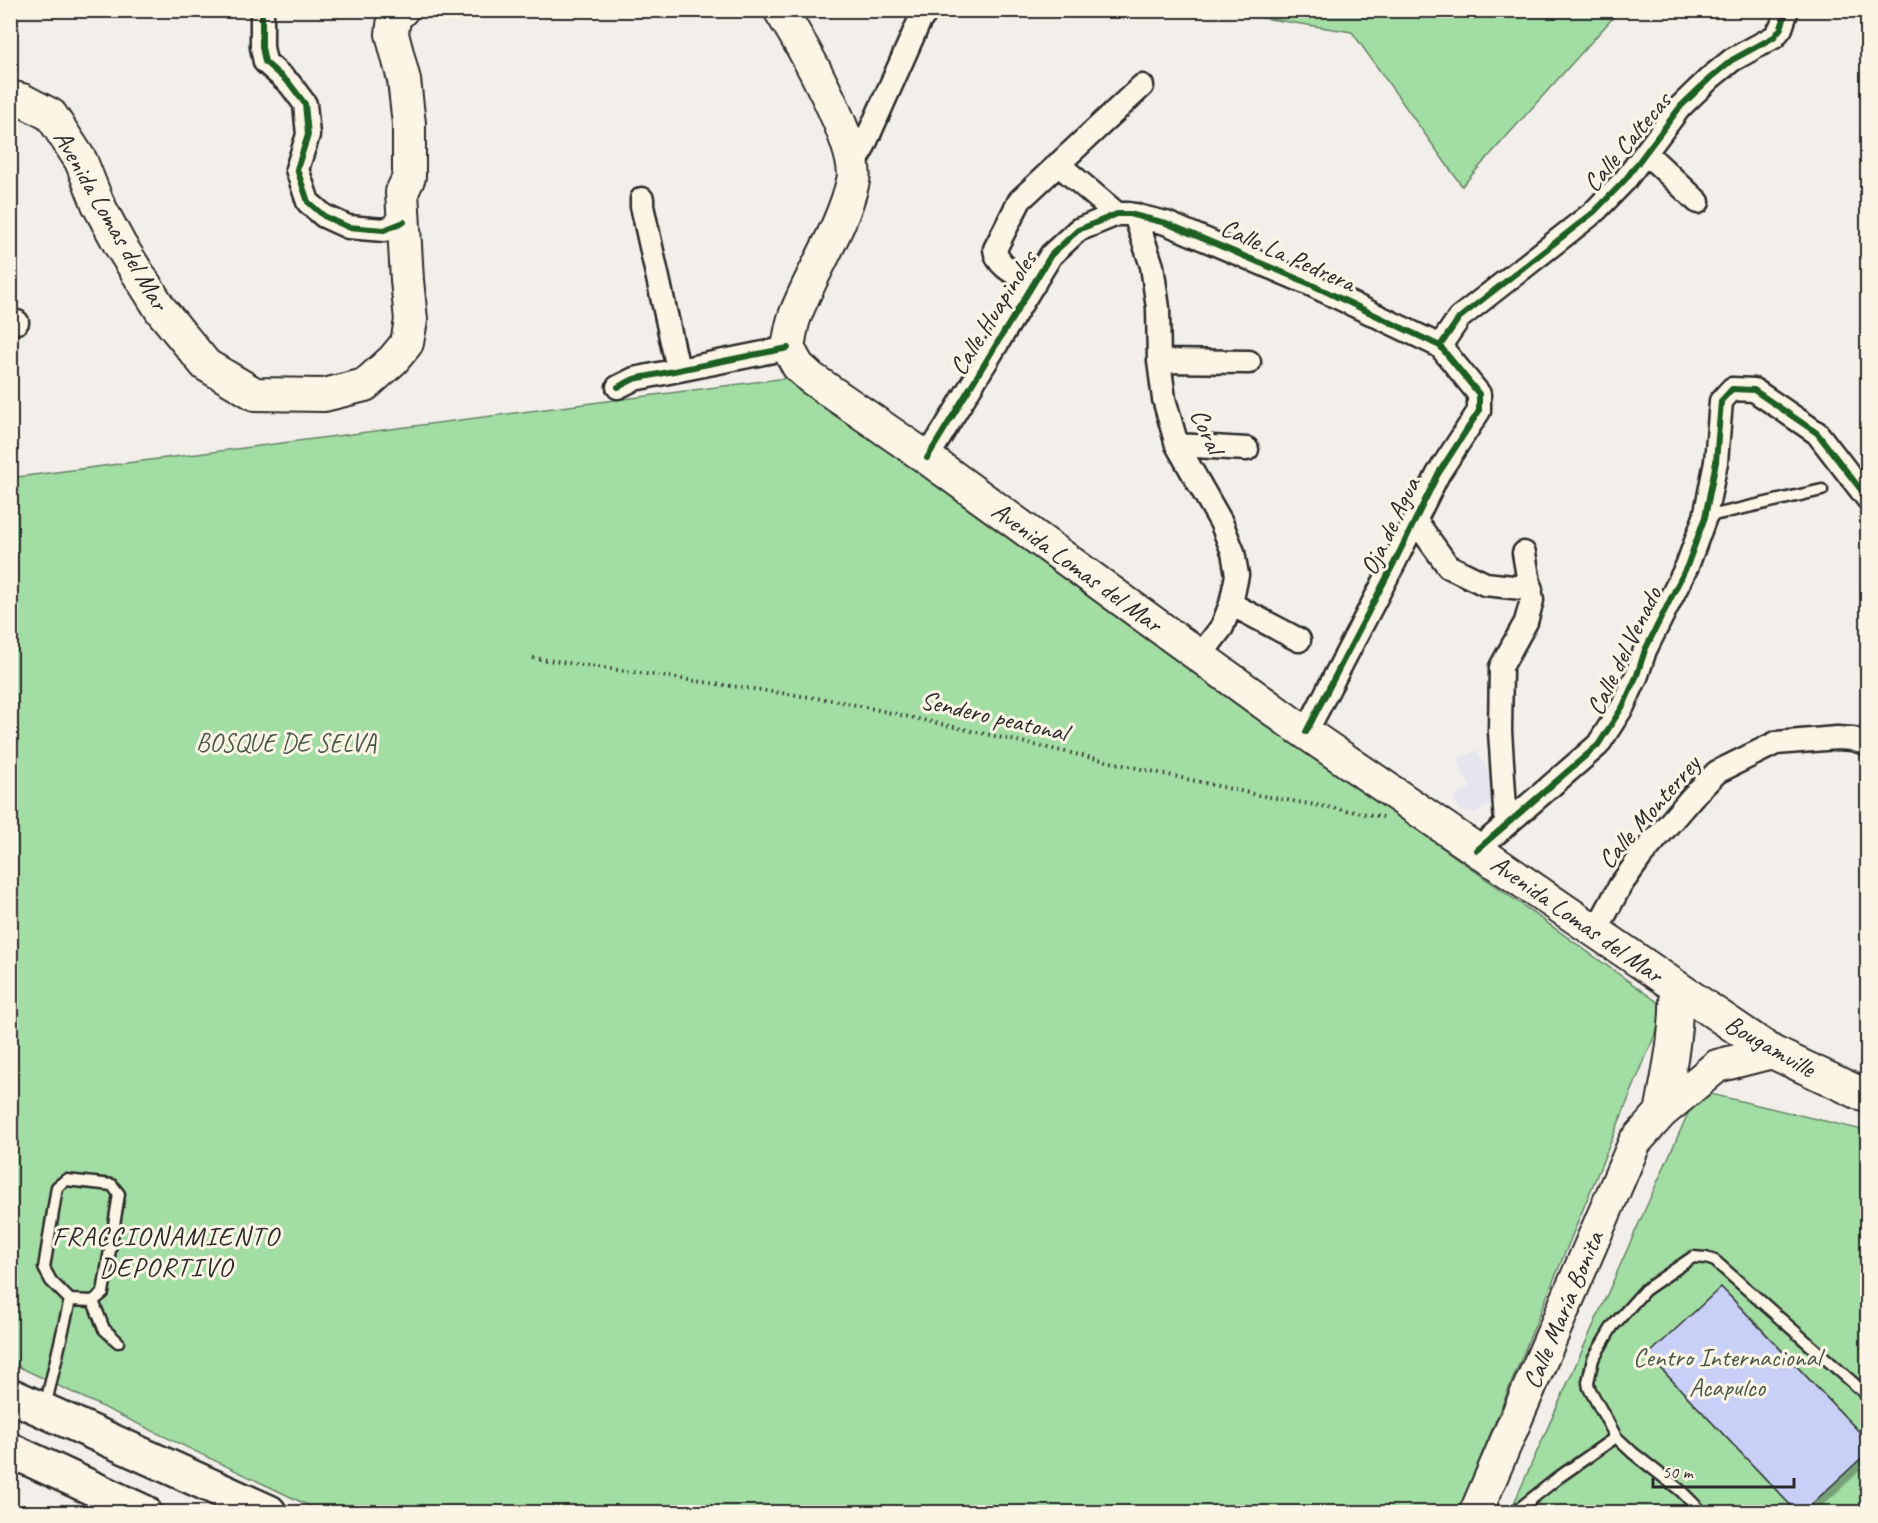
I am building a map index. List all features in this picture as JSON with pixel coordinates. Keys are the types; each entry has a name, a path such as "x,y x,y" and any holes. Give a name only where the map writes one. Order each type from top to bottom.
{"main road":[{"name":"Avenida Lomas del Mar","path":"10,97 22,100 51,115 81,161 98,204 120,245 161,310 206,365 255,394 324,395 365,385 393,360 407,343 411,320 402,192 409,177 409,123 404,80 393,34 394,18 402,10"},
{"path":"780,10 831,102 854,168 853,181 843,212 794,318 788,348"},
{"name":"Avenida Lomas del Mar","path":"788,348 798,366 811,378 927,458 1306,732 1676,987"},
{"path":"1661,1113 1678,1012 1676,987"},
{"name":"Bougamville","path":"1676,987 1772,1052 1868,1097"},
{"name":"Calle María Bonita","path":"1476,1512 1635,1142 1661,1113 1717,1066 1772,1052"},
{"path":"10,1395 264,1511"},
{"path":"10,1450 144,1512"}],"street":[{"path":"262,10 262,47 265,62 290,84 305,104 308,135 297,169 308,202 324,216 348,227 384,230 404,222"},
{"path":"854,168 919,22 928,10"},
{"name":"Calle Caltecas","path":"1440,346 1459,318 1594,212 1625,180 1680,107 1732,60 1774,36 1781,28 1787,10"},
{"path":"1034,284 1000,263 996,257 995,249 1020,200 1143,86"},
{"path":"1646,153 1698,202"},
{"path":"1058,164 1126,214"},
{"path":"642,199 678,369"},
{"name":"Calle La Pedrera","path":"1126,214 1166,223 1310,284 1440,346"},
{"name":"Calle Huapinoles","path":"927,458 1052,255 1078,230 1126,214"},
{"name":"Coral","path":"1126,214 1152,266 1158,308 1159,361 1164,399 1177,445 1221,522 1233,552 1237,575 1231,604 1222,627 1200,656"},
{"name":"Oja de Agua","path":"1306,732 1438,474 1479,411 1479,394 1440,346"},
{"path":"618,387 634,379 788,348"},
{"path":"1159,361 1250,362"},
{"name":"Calle del Venado","path":"1477,850 1598,745 1623,706 1645,650 1687,566 1705,517 1716,462 1721,401 1732,389 1754,390 1817,433 1868,500"},
{"path":"1177,445 1247,449"},
{"path":"1415,520 1448,566 1485,584 1531,590"},
{"path":"1506,824 1500,731 1501,667 1526,622 1532,600 1524,552"},
{"path":"1231,604 1299,640"},
{"name":"Calle Monterrey","path":"1596,931 1620,886 1642,855 1716,772 1776,743 1837,738 1853,739 1868,744"}],"lane":[{"path":"1705,517 1822,490"},
{"path":"66,1180 112,1185 119,1194 103,1293 93,1301 70,1300 51,1281 44,1268 57,1186 66,1180"},
{"path":"1702,1512 1680,1490 1633,1454 1617,1437 1589,1388 1588,1382 1593,1359 1612,1327 1645,1290 1693,1257 1715,1261 1868,1396"},
{"path":"44,1410 70,1300"},
{"path":"93,1301 104,1329 118,1342"},
{"path":"1515,1512 1559,1477 1617,1437"}],"shaded area":[{"path":"1477,750 1502,800 1474,813 1460,810 1453,797 1471,788 1457,760"}],"green space":[{"path":"1219,11 1619,11 1462,186 1352,32"},
{"name":"BOSQUE DE SELVA","path":"787,378 1666,1008 1458,1512 322,1512 11,1363 10,478"},
{"name":"Centro Internacional Acapulco","path":"1698,1091 1867,1131 1867,1512 1510,1512"}],"building":[{"path":"1721,1287 1868,1441 1868,1452 1803,1512 1797,1512 1648,1355"}],"cycle path":[{"path":"262,10 262,47 265,62 290,84 305,104 308,135 297,169 308,202 324,216 348,227 384,230 404,222"},
{"path":"1440,346 1459,318 1594,212 1625,180 1680,107 1732,60 1774,37 1781,28 1787,10"},
{"path":"927,458 1051,255 1078,230 1117,214 1129,214 1166,223 1310,284 1440,346 1479,394 1479,411 1438,474 1306,732"},
{"path":"618,387 634,379 788,348"},
{"path":"1477,850 1598,745 1623,706 1645,650 1687,566 1705,517 1716,462 1721,401 1732,389 1754,390 1817,433 1868,499"}],"district":[{"name":"FRACCIONAMIENTO DEPORTIVO","path":"166,1252"}]}
